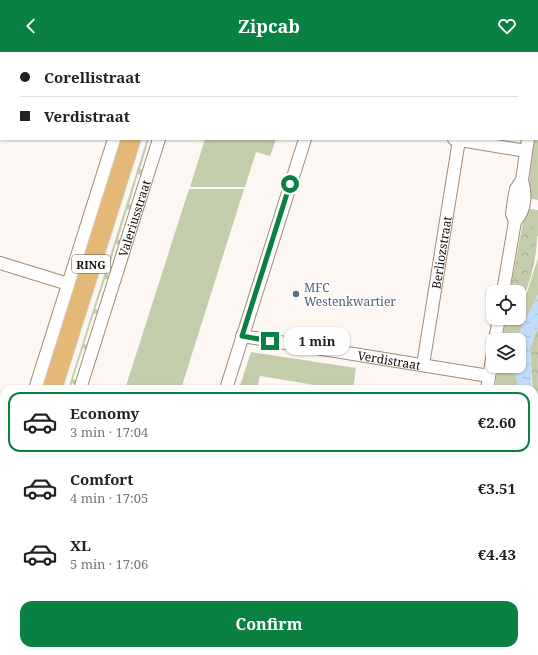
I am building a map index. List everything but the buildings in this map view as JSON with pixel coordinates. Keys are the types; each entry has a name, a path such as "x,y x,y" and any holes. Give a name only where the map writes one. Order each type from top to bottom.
{"main road":[{"name":"RING","path":"53,385 131,140"},
{"name":"Valeriusstraat","path":"65,385 143,140"}],"street":[{"path":"36,385 114,140"},
{"name":"Valeriusstraat","path":"81,385 159,140"},
{"path":"227,385 305,140"},
{"path":"457,140 527,145 522,180 516,189 514,199 512,214 515,221 504,285"},
{"name":"Berliozstraat","path":"423,365 457,140"},
{"path":"0,263 68,284"},
{"name":"Verdistraat","path":"242,336 489,376"},
{"path":"488,385 490,373"}],"green space":[{"path":"147,140 149,140 140,169 144,171 143,175 138,174 129,204 133,206 132,210 127,209 118,239 122,241 121,245 116,244 107,274 111,276 110,280 105,279 95,309 100,311 99,315 94,313 84,344 89,346 87,350 83,348 73,379 78,381 76,385 72,383 71,385 69,385"},
{"path":"205,140 276,140 270,156 256,152 245,187 190,187"},
{"path":"535,140 538,140 538,200 527,198"},
{"path":"189,189 244,189 182,385 126,385"},
{"path":"525,208 538,210 538,237 524,216"},
{"path":"524,216 537,234 535,260 526,291 526,285 511,285"},
{"path":"538,258 538,295 526,320 527,292"},
{"path":"505,325 523,325 519,333 503,333"},
{"path":"538,327 538,385 532,385 530,348"},
{"path":"251,352 356,368 354,385 315,385 260,376 258,385 240,385"},
{"path":"497,373 516,373 517,385 495,385"}],"water":[{"path":"538,295 538,327 530,348 532,385 517,385 516,373 526,373 526,333 519,333 523,325 526,325 526,319"}],"place":[{"name":"MFC Westenkwartier","path":"296,294"}],"route":[{"path":"270,341 242,336 290,184"}]}
